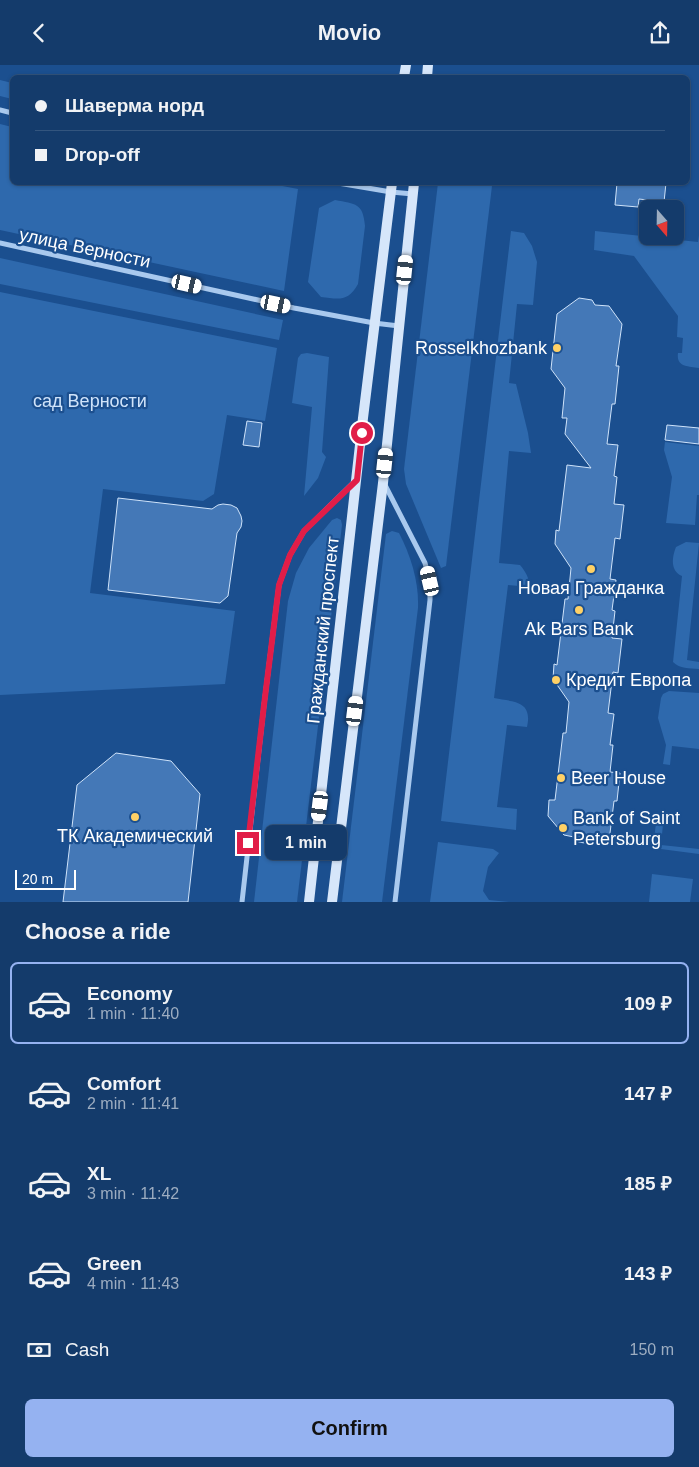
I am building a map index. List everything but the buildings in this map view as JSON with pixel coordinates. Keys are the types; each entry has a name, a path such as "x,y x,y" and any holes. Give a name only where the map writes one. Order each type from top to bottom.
{"main road":[{"path":"332,902 383,483 414,185"},
{"name":"Гражданский проспект","path":"309,902 391,187"}],"street":[{"path":"364,185 391,187 413,194"},
{"name":"улица Верности","path":"0,243 285,306 400,326"},
{"path":"242,902 279,585 290,555 304,531 357,480"},
{"path":"383,483 426,563 430,581 429,610 395,902"}],"green space":[{"path":"0,80 10,82 10,98 0,96"},
{"path":"0,124 10,126 10,185 277,185 298,189 284,291 0,230"},
{"path":"438,185 492,186 446,566 441,568 406,484 404,469"},
{"path":"335,200 357,206 364,218 365,226 358,284 347,297 338,299 321,297 308,282 319,208"},
{"path":"511,231 524,233 532,246 537,262 533,305 517,304 509,383 516,384 531,453 509,451 499,563 520,565 527,575 530,587 508,585 494,698 520,704 527,712 528,718 527,727 507,725 497,807 517,809 516,830 441,821"},
{"path":"595,231 639,236 639,245 684,245 684,241 698,242 699,235 699,368 684,365 679,361 678,353 682,353 683,338 677,337 678,316 634,256 594,250"},
{"path":"0,258 283,320 279,340 0,284"},
{"name":"сад Верности","path":"0,292 277,348 265,421 227,415 214,494 203,501 103,489 90,593 235,611 225,684 0,695"},
{"path":"307,353 329,357 322,452 326,457 318,478 304,496 312,407 292,403 298,358 301,354"},
{"path":"665,442 699,446 699,495 697,495 695,525 666,523 672,477 664,450"},
{"path":"337,518 341,520 342,525 297,902 254,902 288,601 296,573 309,548 332,520"},
{"path":"392,531 399,533 411,560 416,579 418,608 382,902 342,902 386,534"},
{"path":"686,542 699,543 687,660 699,662 699,669 682,667 673,662 682,576 675,571 673,559 676,547"},
{"path":"669,691 699,693 699,749 672,746 670,765 663,764 666,745 658,718 661,698 663,694"},
{"path":"656,823 663,824 661,845 699,849 699,854 653,848"},
{"path":"438,842 493,849 499,853 488,867 483,891 489,900 509,902 430,902"},
{"path":"652,874 693,879 690,902 649,902"}],"place":[{"name":"Rosselkhozbank","path":"557,348"},
{"name":"Новая Гражданка","path":"591,569"},
{"name":"Ak Bars Bank","path":"579,610"},
{"name":"Кредит Европа","path":"556,680"},
{"name":"Beer House","path":"561,778"},
{"name":"ТК Академический","path":"135,817"},
{"name":"Bank of Saint Petersburg","path":"563,828"}],"route":[{"path":"248,843 279,585 290,555 304,531 357,480 362,433"}]}
